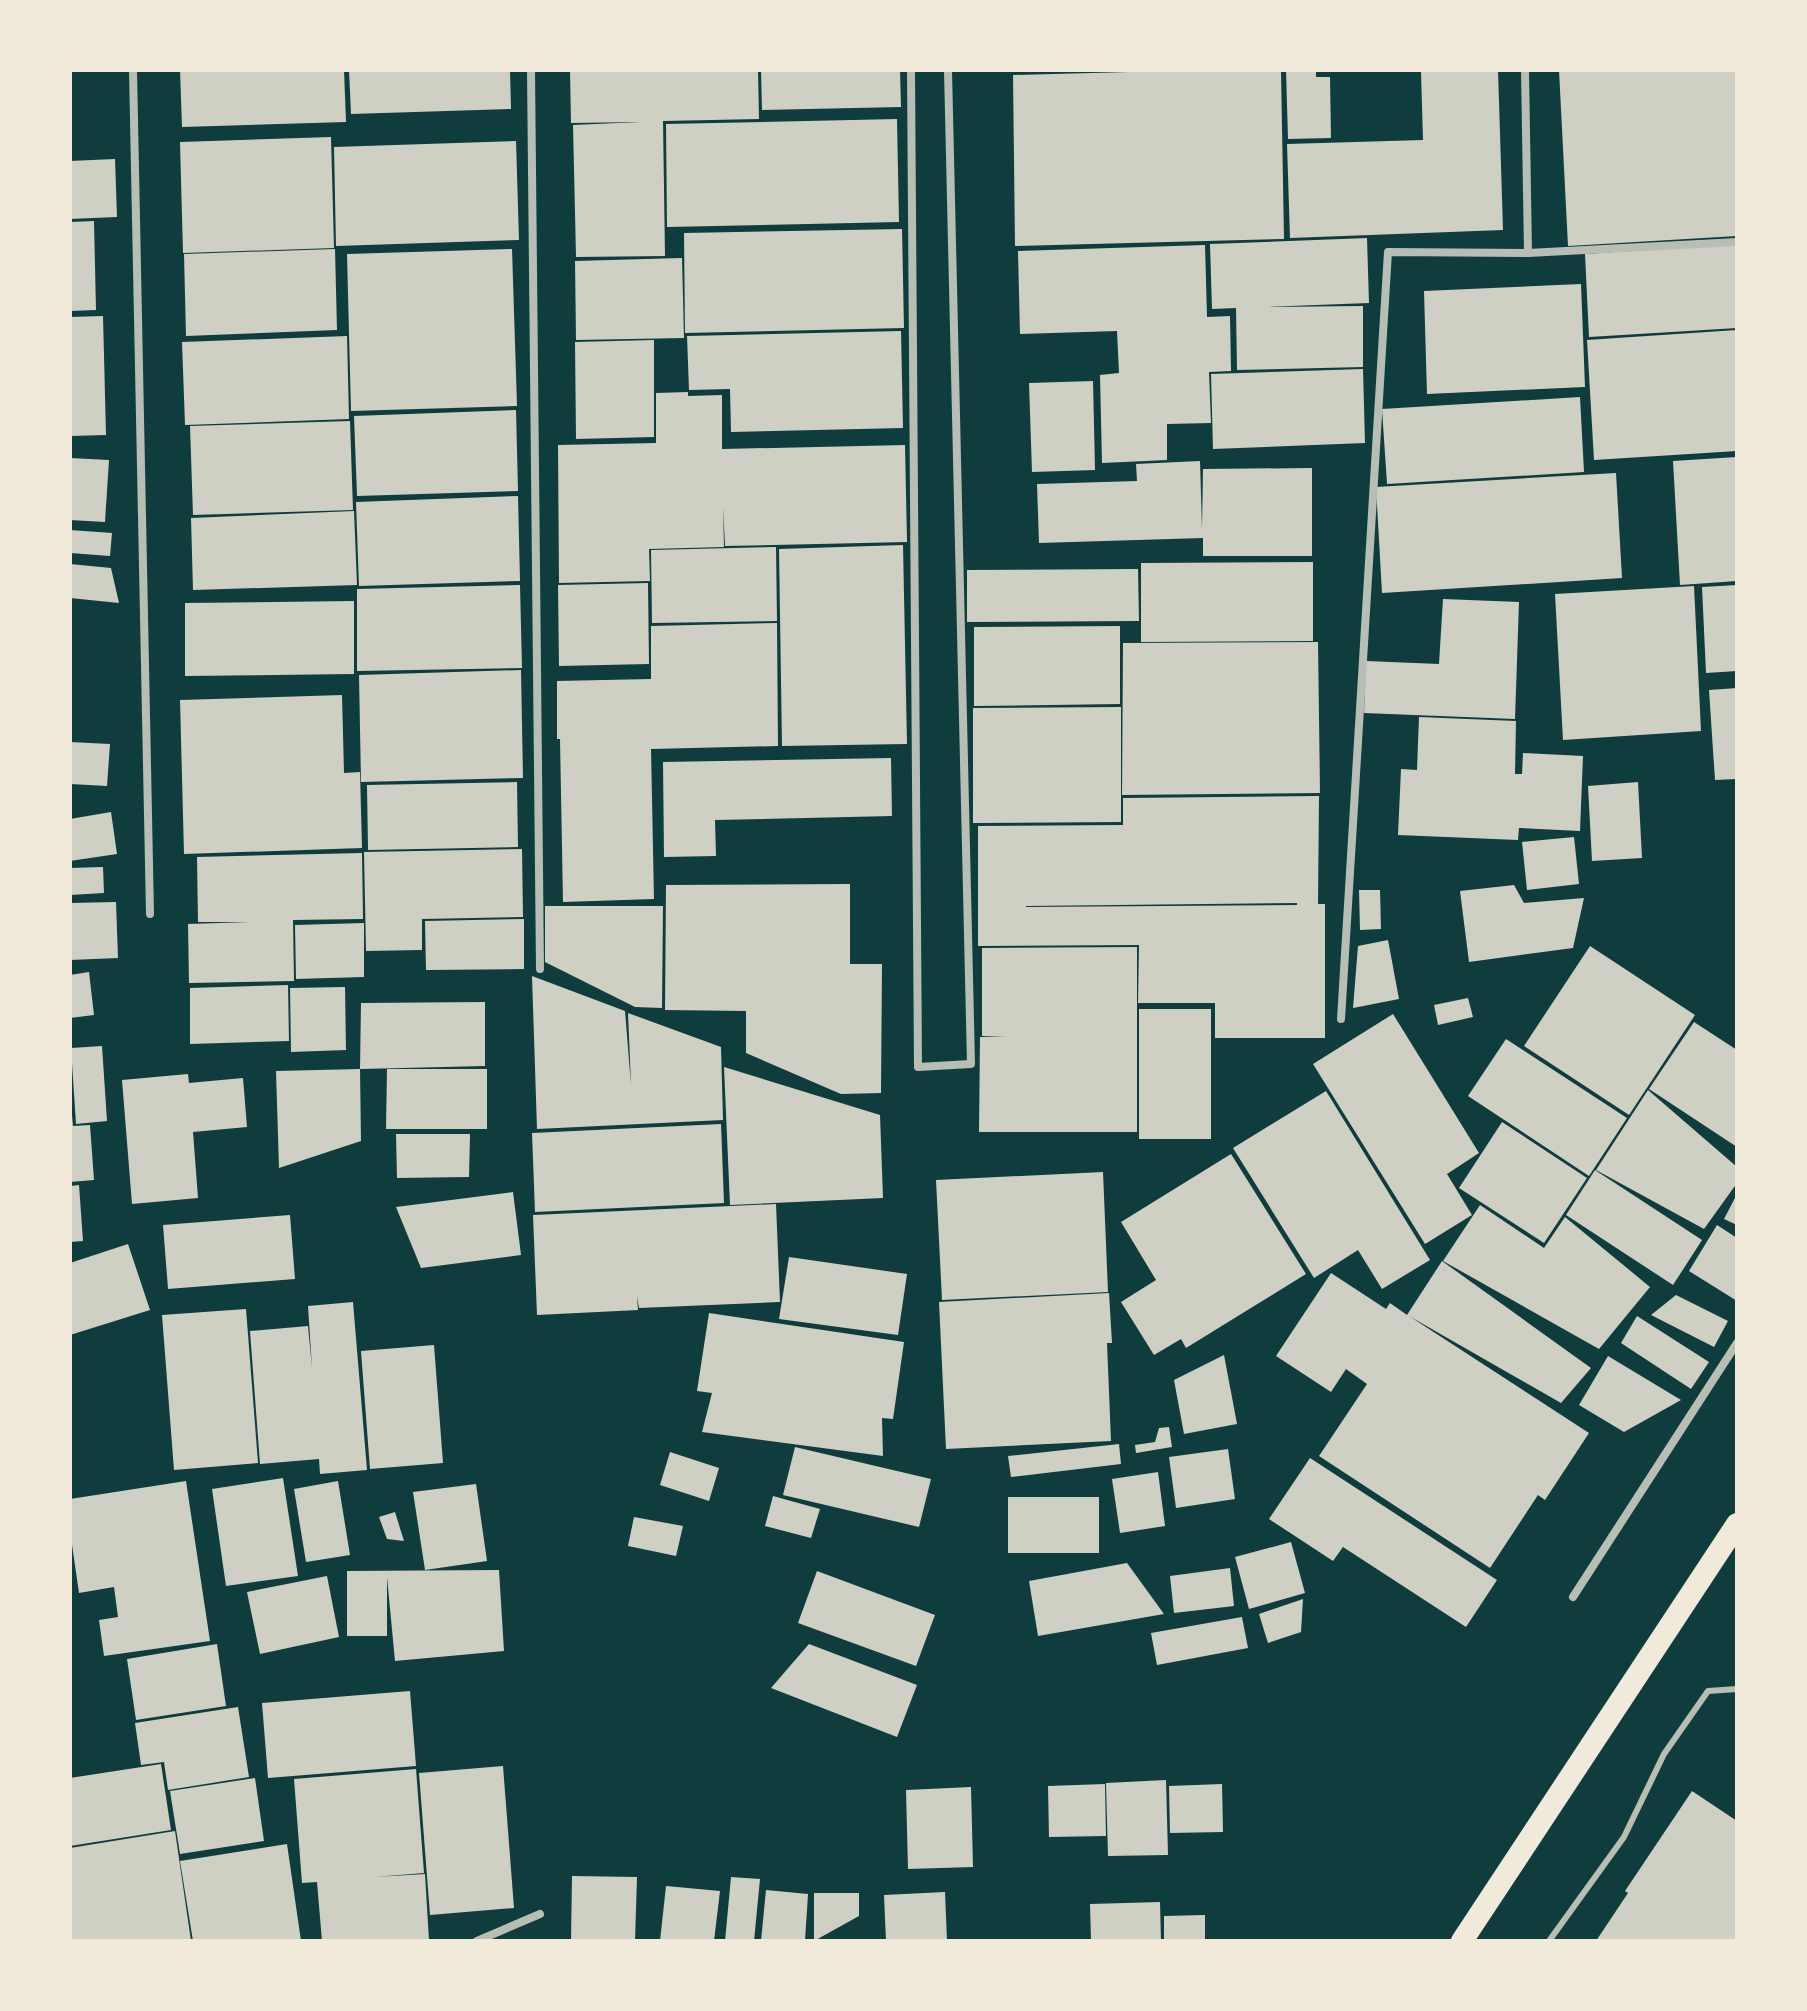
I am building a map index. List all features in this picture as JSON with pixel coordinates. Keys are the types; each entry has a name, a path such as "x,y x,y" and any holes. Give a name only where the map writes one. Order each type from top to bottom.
{"highway":[{"path":"1462,1941 1737,1524"}],"street":[{"path":"133,70 150,914"},
{"path":"531,70 540,969"},
{"path":"911,70 918,1067 971,1064 948,70"},
{"path":"1525,70 1528,253"},
{"path":"1341,1019 1388,252 1528,253 1737,242"},
{"path":"1573,1597 1737,1343"},
{"path":"477,1941 540,1914"}],"lane":[{"path":"1549,1941 1624,1837 1664,1754 1708,1691 1737,1689"}],"building":[{"path":"180,70 344,70 346,122 182,127"},
{"path":"349,70 510,70 511,109 351,114"},
{"path":"570,70 758,70 759,119 663,121 665,256 576,257 573,125 641,122 571,123"},
{"path":"761,70 900,70 901,107 762,110"},
{"path":"1129,70 1281,70 1284,239 1015,246 1013,75"},
{"path":"1286,70 1316,70 1316,77 1330,77 1331,138 1288,139"},
{"path":"1498,70 1503,230 1290,238 1287,144 1423,140 1421,72"},
{"path":"1559,70 1737,70 1737,236 1568,246"},
{"path":"897,119 899,222 667,227 666,124"},
{"path":"331,137 334,248 183,253 180,142"},
{"path":"516,141 519,240 336,246 334,147"},
{"path":"115,159 117,217 70,219 70,161"},
{"path":"94,221 96,310 70,311 70,222"},
{"path":"902,229 904,328 685,333 684,233"},
{"path":"1367,238 1369,303 1263,307 1363,306 1363,367 1237,370 1236,308 1212,309 1210,244"},
{"path":"1737,244 1737,328 1589,337 1585,254"},
{"path":"1205,245 1207,317 1230,316 1231,371 1209,372 1211,423 1167,424 1167,460 1102,463 1100,375 1119,373 1117,331 1020,334 1018,251"},
{"path":"335,249 337,330 186,336 184,254"},
{"path":"512,249 517,406 351,411 347,254"},
{"path":"682,258 684,338 576,340 575,261"},
{"path":"1581,284 1585,387 1427,394 1424,291"},
{"path":"103,316 106,435 70,436 70,317"},
{"path":"1737,330 1737,451 1594,460 1587,340"},
{"path":"901,331 903,428 731,432 730,389 689,390 687,336"},
{"path":"347,336 349,419 185,425 182,342"},
{"path":"654,340 654,437 576,439 575,342"},
{"path":"1363,369 1365,443 1213,449 1211,374"},
{"path":"1093,381 1095,470 1032,472 1029,383"},
{"path":"688,392 688,396 722,395 722,449 905,445 907,542 725,546 723,507 724,547 649,549 650,581 559,583 558,445 656,443 656,393"},
{"path":"1580,397 1584,472 1387,484 1382,409"},
{"path":"516,410 518,491 357,496 354,416"},
{"path":"350,421 353,510 193,515 190,426"},
{"path":"1737,457 1737,581 1680,585 1673,461"},
{"path":"70,458 109,460 105,522 70,520"},
{"path":"1200,461 1202,529 1203,469 1312,468 1312,556 1203,556 1203,538 1039,543 1037,484 1137,481 1136,464"},
{"path":"1616,473 1622,578 1382,593 1376,487"},
{"path":"518,496 520,581 359,586 356,502"},
{"path":"354,511 357,585 193,590 191,518"},
{"path":"70,530 112,533 110,556 70,553"},
{"path":"903,545 907,744 782,746 779,549"},
{"path":"776,547 777,621 652,623 651,550"},
{"path":"1313,562 1313,641 1141,642 1141,563"},
{"path":"70,564 111,568 119,603 70,598"},
{"path":"1138,569 1139,621 967,622 967,570"},
{"path":"648,583 649,664 559,666 558,585"},
{"path":"520,585 522,668 357,671 357,589"},
{"path":"1737,585 1737,671 1706,673 1702,587"},
{"path":"1694,586 1701,731 1563,740 1555,594"},
{"path":"1443,599 1519,602 1515,719 1364,713 1366,661 1439,664"},
{"path":"354,601 354,674 185,676 185,603"},
{"path":"777,623 778,746 651,749 654,899 563,902 557,681 651,679 651,626"},
{"path":"1120,626 1120,704 974,706 974,627"},
{"path":"1318,642 1320,793 1122,795 1123,643"},
{"path":"521,670 523,778 361,782 359,675"},
{"path":"1737,688 1737,779 1715,780 1709,690"},
{"path":"342,695 344,773 360,772 362,848 184,854 180,700"},
{"path":"1121,707 1121,822 973,823 973,708"},
{"path":"1419,717 1516,721 1515,774 1522,774 1523,753 1583,756 1580,831 1519,828 1518,840 1398,835 1401,769 1417,770"},
{"path":"70,742 110,744 107,786 70,784"},
{"path":"891,758 892,816 715,820 716,856 664,857 663,762"},
{"path":"517,782 518,847 368,850 367,785"},
{"path":"1638,782 1642,858 1592,861 1588,786"},
{"path":"1319,796 1318,904 1325,904 1325,1038 1215,1038 1215,1003 1138,1003 1139,945 978,946 978,826 1123,825 1123,798","holes":["1297,903 1297,905 1026,907"]},
{"path":"111,812 117,854 70,861 70,819"},
{"path":"1574,837 1579,884 1527,890 1522,842"},
{"path":"522,849 523,917 422,919 422,950 366,951 364,852"},
{"path":"362,853 363,919 293,920 294,981 189,983 188,924 250,922 198,922 197,857"},
{"path":"103,867 104,893 70,895 70,868"},
{"path":"850,884 850,964 882,964 881,1093 841,1094 746,1053 746,1011 665,1010 666,885"},
{"path":"1514,885 1524,903 1584,898 1573,948 1469,962 1460,891"},
{"path":"1359,890 1380,890 1381,929 1360,930"},
{"path":"116,902 118,958 70,960 70,903"},
{"path":"545,906 663,906 662,1008 635,1007 545,962"},
{"path":"524,919 524,969 426,970 425,921"},
{"path":"364,923 364,977 296,979 295,925"},
{"path":"1388,940 1399,999 1353,1008 1358,946"},
{"path":"1590,946 1695,1015 1629,1115 1524,1046"},
{"path":"1137,947 1137,1132 979,1132 980,1037 1005,1037 982,1036 982,948"},
{"path":"89,972 94,1015 70,1018 70,975"},
{"path":"532,976 625,1011 631,1085 628,1013 721,1047 723,1120 537,1129"},
{"path":"288,985 289,1041 190,1044 190,988"},
{"path":"345,987 346,1050 291,1052 290,988"},
{"path":"1468,998 1473,1017 1438,1025 1434,1005"},
{"path":"485,1002 485,1066 360,1069 361,1003"},
{"path":"1139,1009 1211,1009 1211,1139 1139,1139"},
{"path":"1393,1014 1479,1153 1447,1174 1472,1215 1425,1244 1313,1064"},
{"path":"1694,1022 1737,1050 1737,1147 1649,1089"},
{"path":"1506,1039 1627,1118 1589,1176 1468,1096"},
{"path":"102,1046 107,1121 76,1124 71,1048"},
{"path":"724,1067 880,1115 883,1198 730,1205"},
{"path":"360,1069 361,1141 279,1168 276,1071"},
{"path":"387,1069 487,1069 487,1129 386,1129"},
{"path":"188,1074 189,1083 243,1078 247,1127 193,1132 198,1198 132,1204 122,1080"},
{"path":"1648,1090 1737,1167 1737,1183 1704,1229 1596,1170"},
{"path":"1326,1091 1430,1260 1382,1289 1358,1250 1314,1278 1233,1148"},
{"path":"70,1115 73,1126 90,1125 94,1180 70,1182"},
{"path":"1502,1122 1587,1178 1544,1243 1459,1188"},
{"path":"721,1124 724,1203 535,1212 532,1133"},
{"path":"396,1134 470,1134 469,1177 397,1178"},
{"path":"1231,1154 1306,1274 1186,1348 1181,1339 1154,1355 1121,1302 1156,1280 1121,1222"},
{"path":"1595,1170 1702,1240 1673,1285 1566,1215"},
{"path":"1103,1172 1108,1292 942,1300 936,1180"},
{"path":"79,1185 83,1241 70,1242 70,1186"},
{"path":"513,1192 521,1255 421,1268 396,1207"},
{"path":"1737,1194 1737,1225 1724,1219"},
{"path":"776,1204 780,1302 639,1308 637,1296 638,1310 537,1315 533,1215"},
{"path":"1480,1205 1544,1248 1565,1217 1650,1287 1599,1349 1443,1261"},
{"path":"290,1215 295,1279 168,1289 163,1225"},
{"path":"1717,1225 1737,1238 1737,1301 1689,1271"},
{"path":"128,1244 150,1310 70,1335 70,1263"},
{"path":"789,1257 907,1274 898,1335 779,1319"},
{"path":"1442,1261 1591,1368 1561,1403 1409,1316 1589,1433 1545,1500 1538,1495 1490,1568 1319,1456 1367,1384 1346,1369 1331,1392 1276,1356 1331,1273 1386,1309 1390,1303 1407,1315"},
{"path":"1109,1293 1112,1343 1107,1343 1111,1441 946,1449 939,1302"},
{"path":"1676,1295 1728,1321 1714,1347 1651,1315"},
{"path":"353,1302 367,1470 320,1474 319,1459 260,1464 250,1331 308,1326 312,1368 308,1306"},
{"path":"246,1309 258,1463 174,1470 162,1315"},
{"path":"709,1313 904,1342 893,1419 882,1418 883,1456 702,1432 712,1393 697,1391"},
{"path":"1637,1316 1709,1362 1691,1389 1621,1343"},
{"path":"434,1345 443,1463 370,1469 361,1351"},
{"path":"1224,1355 1237,1424 1184,1434 1174,1380"},
{"path":"1608,1356 1681,1400 1624,1432 1579,1405"},
{"path":"1169,1427 1172,1447 1136,1453 1135,1445 1155,1442 1159,1428"},
{"path":"1119,1444 1121,1464 1011,1477 1008,1456"},
{"path":"795,1447 931,1479 919,1527 783,1495"},
{"path":"1228,1449 1235,1499 1176,1508 1169,1457"},
{"path":"670,1452 719,1468 709,1501 660,1485"},
{"path":"1310,1458 1497,1580 1466,1627 1343,1547 1333,1561 1269,1519"},
{"path":"1158,1472 1165,1526 1120,1533 1112,1479"},
{"path":"283,1478 298,1576 226,1586 212,1489"},
{"path":"186,1481 210,1641 104,1656 99,1620 118,1617 114,1587 79,1593 70,1531 70,1499"},
{"path":"338,1481 350,1555 306,1562 294,1489"},
{"path":"476,1484 487,1561 425,1570 413,1492"},
{"path":"773,1496 820,1509 811,1538 765,1526"},
{"path":"1008,1497 1099,1497 1099,1553 1008,1553"},
{"path":"395,1512 404,1541 387,1539 379,1517"},
{"path":"634,1517 683,1526 676,1556 628,1546"},
{"path":"1291,1542 1305,1593 1249,1609 1235,1557"},
{"path":"1127,1563 1164,1614 1038,1636 1029,1581"},
{"path":"1230,1568 1234,1606 1174,1613 1170,1576"},
{"path":"499,1570 504,1651 395,1661 387,1577 387,1636 347,1636 347,1571"},
{"path":"817,1571 935,1615 916,1666 798,1623"},
{"path":"327,1576 339,1637 260,1654 247,1592"},
{"path":"1303,1599 1301,1632 1268,1643 1259,1614"},
{"path":"1242,1617 1248,1648 1157,1665 1151,1633"},
{"path":"217,1644 226,1706 136,1720 127,1659"},
{"path":"809,1644 917,1685 897,1737 771,1688"},
{"path":"410,1691 416,1766 268,1778 262,1703"},
{"path":"238,1707 249,1777 168,1790 164,1762 141,1765 135,1723"},
{"path":"161,1764 171,1830 70,1846 70,1778"},
{"path":"503,1766 514,1908 430,1915 419,1773"},
{"path":"416,1769 424,1873 375,1877 425,1874 429,1941 322,1941 317,1882 302,1883 294,1779"},
{"path":"255,1778 264,1841 180,1854 170,1791"},
{"path":"1166,1780 1168,1855 1108,1856 1106,1783"},
{"path":"1105,1784 1106,1836 1049,1837 1048,1786"},
{"path":"1222,1784 1223,1832 1170,1833 1169,1786"},
{"path":"971,1787 973,1867 908,1869 906,1790"},
{"path":"1692,1791 1737,1821 1737,1941 1596,1941 1628,1893 1625,1891"},
{"path":"175,1831 191,1941 72,1941 70,1848"},
{"path":"287,1844 301,1941 193,1941 180,1861"},
{"path":"572,1876 637,1877 635,1941 571,1941"},
{"path":"731,1877 760,1879 754,1941 725,1941"},
{"path":"666,1886 720,1891 714,1941 660,1941"},
{"path":"766,1890 808,1894 805,1941 761,1941"},
{"path":"945,1892 947,1941 886,1941 884,1895"},
{"path":"814,1893 859,1893 859,1916 814,1941"},
{"path":"1160,1902 1161,1941 1091,1941 1090,1904"},
{"path":"1205,1915 1205,1941 1164,1941 1164,1916"}]}
